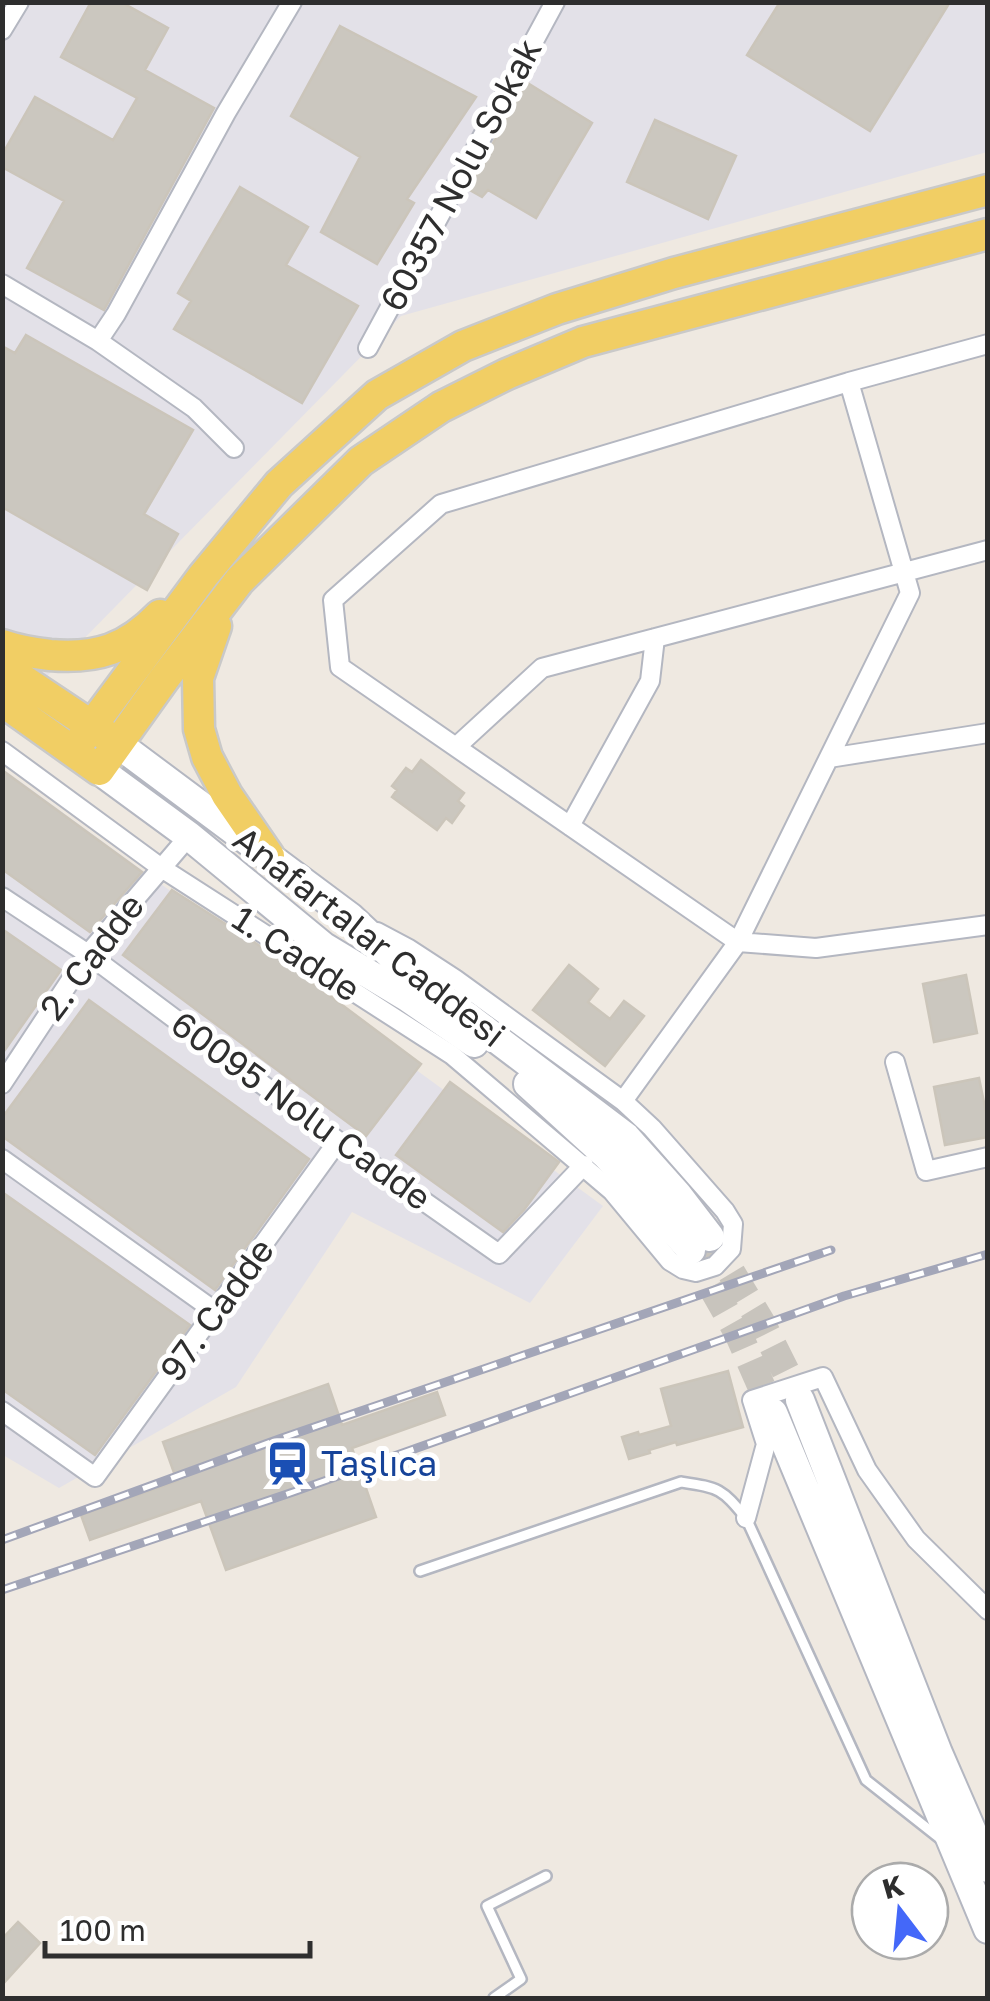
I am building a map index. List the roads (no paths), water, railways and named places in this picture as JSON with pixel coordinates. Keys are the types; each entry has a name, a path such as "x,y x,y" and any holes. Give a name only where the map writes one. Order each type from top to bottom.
{"main road":[{"path":"74,750 203,576 279,484 377,395 464,346 557,310 674,273 988,190"},
{"path":"98,770 239,581 361,461 441,407 583,342 988,234"},
{"path":"2,644 20,652 58,656 90,656 114,649 143,632 203,576"},
{"path":"225,599 198,678 199,729 207,757 227,794 269,856"},
{"name":"Anafartalar Caddesi","path":"2,666 118,744 350,917 411,974 626,1137 678,1194 700,1244 505,1064 324,946 189,836 2,702"},
{"path":"800,1400 938,1753 988,1868"},
{"path":"773,1413 988,1929"}],"street":[{"path":"2,30 19,2"},
{"path":"98,341 292,2"},
{"name":"60357 Nolu Sokak","path":"368,348 555,2"},
{"path":"2,284 98,341 194,408 234,448"},
{"path":"988,344 441,504 333,600 340,667 738,942 816,948 988,925"},
{"path":"350,917 440,969 623,1101 738,942 910,593 849,382"},
{"path":"456,747 542,668 988,550"},
{"path":"570,826 650,682 655,638"},
{"path":"829,758 988,734"},
{"name":"1. Cadde","path":"2,751 160,867 452,1055 612,1191 683,1270 696,1272 715,1266 731,1249 732,1224 725,1211 623,1101"},
{"name":"2. Cadde","path":"2,1084 88,954 189,836"},
{"name":"60095 Nolu Cadde","path":"2,896 88,954 338,1142 499,1254 584,1165"},
{"path":"895,1062 926,1171 988,1157"},
{"name":"97. Cadde","path":"2,1411 95,1477 338,1142"},
{"path":"2,1159 216,1312"},
{"path":"746,1518 766,1444 752,1400 823,1377 876,1484 916,1539 988,1610"}],"lane":[{"path":"420,1570 682,1482 725,1492 746,1518 866,1780 956,1850"},
{"path":"494,1998 520,1979 488,1906 546,1876"}],"tunnel":[{"path":"710,1237 761,1322 800,1400"},
{"path":"691,1250 738,1333 773,1413"}],"railway":[{"path":"2,1540 279,1439 831,1250"},
{"path":"2,1590 296,1491 844,1296 988,1254"}],"place":[{"name":"Taşlıca","path":"288,1464"}]}
